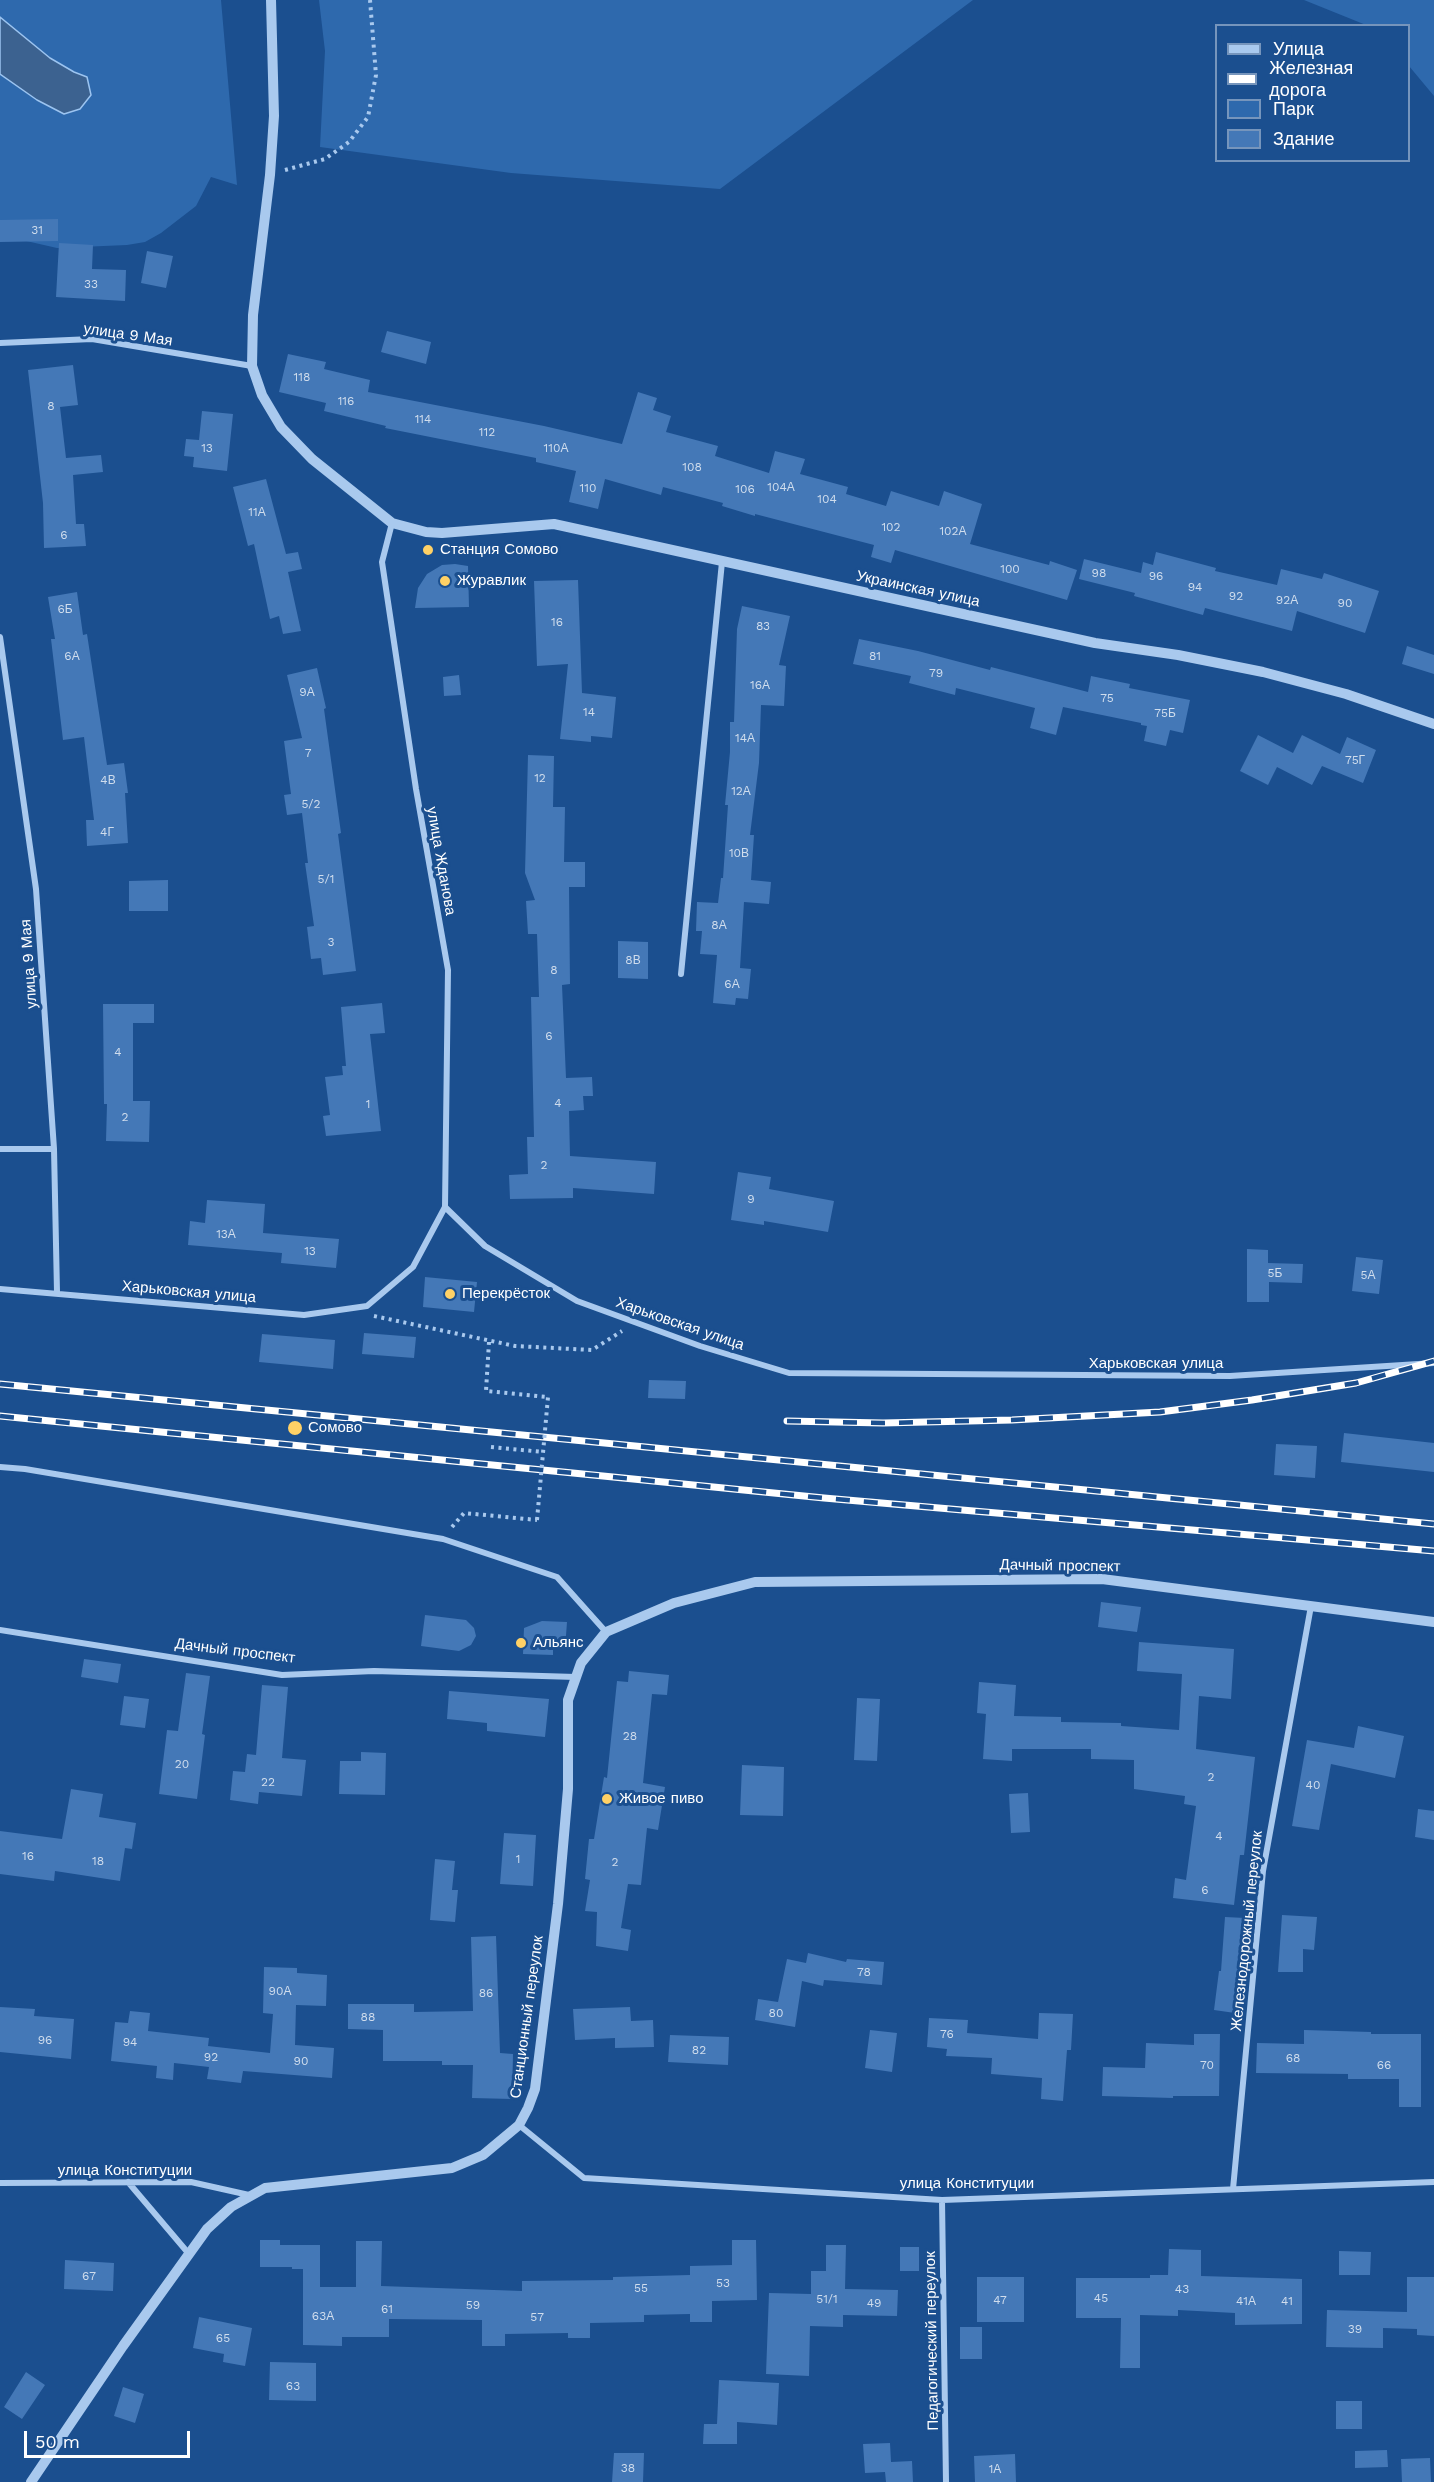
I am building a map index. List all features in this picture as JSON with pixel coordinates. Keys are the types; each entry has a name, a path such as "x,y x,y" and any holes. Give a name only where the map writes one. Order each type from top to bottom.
{"street":[{"path":"271,0 274,116 270,175 253,315 252,366 262,395 281,427 312,459 392,523"},
{"name":"улица 9 Мая","path":"0,343 93,339 252,366"},
{"name":"Украинская улица","path":"392,523 426,532 442,533 554,524 1095,642 1263,672 1346,694 1434,723"},
{"name":"улица Жданова","path":"392,523 382,562 416,789 448,970 445,1207"},
{"path":"681,974 722,562"},
{"name":"улица 9 Мая","path":"0,637 36,889 54,1149 57,1292"},
{"path":"0,1149 54,1149"},
{"name":"Харьковская улица","path":"0,1289 304,1314 367,1306 413,1267 445,1207 485,1246 577,1301 700,1346 789,1373 1230,1376 1434,1363"},
{"path":"0,1467 37,1471 443,1539 557,1577 606,1632"},
{"name":"Дачный проспект","path":"755,1582 1102,1579 1434,1622"},
{"name":"Станционный переулок","path":"31,2482 123,2346 207,2229 231,2207 265,2188 452,2168 483,2155 519,2125 535,2089 558,1904 568,1789 568,1700 581,1663 606,1632 674,1603 755,1582"},
{"name":"Железнодорожный переулок","path":"1233,2189 1263,1871 1311,1606"},
{"name":"Дачный проспект","path":"0,1630 282,1675 374,1671 576,1677"},
{"name":"улица Конституции","path":"519,2125 584,2178 942,2200 1434,2182"},
{"path":"128,2182 189,2254"},
{"name":"улица Конституции","path":"0,2183 191,2182 249,2195"},
{"name":"Педагогический переулок","path":"942,2200 946,2482"}],"path":[{"path":"270,175 325,159 349,142 368,117 375,75 370,0"},
{"path":"344,1309 489,1342 515,1346 592,1350 635,1322"},
{"path":"464,1513 537,1520 548,1397 486,1390 489,1342"},
{"path":"491,1447 543,1452"}],"green space":[{"path":"0,0 221,0 237,185 211,177 196,206 161,233 145,242 57,248 0,235"},
{"path":"319,0 973,0 720,189 511,173 320,147 325,51"},
{"path":"1304,0 1434,0 1434,96 1410,67 1410,24 1364,24"}],"shaded area":[{"path":"0,17 50,58 87,77 91,95 80,109 64,114 37,100 0,74"}],"building":[{"path":"58,219 58,241 0,242 0,220"},
{"path":"59,243 93,245 92,269 126,270 125,301 56,297"},
{"path":"147,251 173,256 166,288 141,283"},
{"path":"387,331 431,342 426,364 381,352"},
{"path":"288,354 326,362 324,369 370,380 368,392 544,426 622,444 638,392 657,398 653,410 671,416 666,432 718,446 715,456 769,473 775,451 805,459 800,474 848,487 846,494 886,506 891,491 939,506 944,491 982,504 970,544 1049,565 1050,561 1077,570 1067,600 895,550 891,563 871,557 874,545 755,514 755,516 722,506 723,503 663,487 661,495 605,479 598,509 569,502 576,471 536,462 536,458 385,428 386,426 324,411 326,403 279,392"},
{"path":"73,365 78,405 60,407 66,458 101,455 103,472 73,475 76,524 84,524 86,546 44,548 43,503 28,370"},
{"path":"202,411 233,414 227,471 193,467 194,457 184,456 186,439 199,440"},
{"path":"266,479 286,554 298,552 302,569 288,572 301,631 283,634 279,616 270,619 254,544 248,546 233,487"},
{"path":"1156,552 1216,568 1215,571 1277,585 1281,569 1322,579 1324,573 1379,591 1365,633 1297,611 1292,631 1205,608 1203,615 1134,596 1135,593 1079,579 1084,559 1141,573 1143,562 1153,565"},
{"name":"Журавлик","path":"442,565 468,566 469,607 415,608 418,588 427,574"},
{"path":"578,580 582,693 616,697 612,738 591,736 591,742 560,739 568,664 537,666 534,581"},
{"path":"77,592 83,635 87,634 107,765 124,763 128,793 125,793 128,843 87,846 86,820 94,820 84,737 63,740 51,639 55,639 48,597"},
{"path":"742,606 790,616 779,665 786,666 784,706 761,705 759,763 750,835 754,835 751,880 771,882 769,904 744,902 740,968 751,969 748,999 736,998 735,1005 713,1003 717,955 700,954 702,931 696,931 697,902 718,903 721,878 723,878 730,722 734,722 737,629"},
{"path":"859,639 918,651 990,670 991,667 1088,692 1091,676 1130,684 1129,688 1190,700 1183,733 1170,730 1166,746 1144,741 1147,726 1141,723 1063,707 1056,735 1030,728 1035,708 956,688 955,695 909,683 911,676 853,664"},
{"path":"1407,646 1434,655 1434,674 1402,664"},
{"path":"317,668 326,708 324,709 341,833 338,834 356,971 323,975 321,958 311,959 307,927 314,926 305,863 308,863 302,813 287,815 284,795 291,794 284,741 302,738 287,675"},
{"path":"459,675 461,695 444,696 443,677"},
{"path":"1258,735 1293,753 1302,735 1340,754 1347,737 1376,750 1363,783 1322,766 1312,785 1277,767 1268,785 1240,771"},
{"path":"528,755 554,756 553,807 565,807 564,862 585,862 585,887 569,887 570,984 562,985 566,1078 592,1077 593,1096 583,1096 584,1110 569,1111 570,1156 656,1162 654,1194 573,1188 573,1198 510,1199 509,1175 528,1174 527,1137 534,1137 531,997 539,997 537,934 528,934 526,901 535,900 525,873"},
{"path":"168,880 168,911 129,911 129,881"},
{"path":"618,941 648,942 648,979 618,978"},
{"path":"382,1003 385,1033 370,1034 381,1131 326,1136 323,1116 330,1115 325,1077 343,1075 342,1066 346,1066 341,1007"},
{"path":"103,1004 154,1004 154,1023 133,1023 133,1101 150,1101 149,1142 106,1141 107,1104 104,1104"},
{"path":"738,1172 771,1177 769,1189 834,1201 828,1232 764,1221 764,1225 731,1220"},
{"path":"207,1200 265,1204 263,1233 339,1239 336,1268 281,1263 282,1253 188,1245 190,1221 205,1223"},
{"path":"1247,1249 1268,1250 1268,1263 1303,1264 1302,1283 1269,1282 1269,1302 1247,1302"},
{"path":"1356,1257 1383,1260 1379,1294 1352,1291"},
{"name":"Перекрёсток","path":"425,1277 477,1282 474,1312 423,1307"},
{"path":"364,1333 416,1337 414,1358 362,1354"},
{"path":"262,1334 335,1340 333,1369 259,1362"},
{"path":"649,1380 686,1381 685,1399 648,1398"},
{"path":"1344,1433 1434,1443 1434,1472 1341,1462"},
{"path":"1276,1444 1317,1446 1315,1478 1274,1475"},
{"path":"1101,1602 1141,1607 1137,1632 1098,1627"},
{"path":"425,1615 466,1620 474,1628 476,1636 471,1645 459,1651 421,1646"},
{"path":"542,1621 567,1622 565,1649 553,1649 553,1655 523,1654 524,1628"},
{"path":"1139,1642 1234,1649 1231,1699 1199,1696 1196,1749 1255,1757 1244,1855 1240,1855 1234,1905 1173,1898 1175,1878 1186,1880 1196,1806 1184,1804 1185,1796 1134,1789 1134,1760 1091,1759 1091,1749 1012,1749 1012,1761 983,1759 986,1714 977,1713 979,1682 1016,1685 1014,1716 1061,1717 1061,1722 1121,1723 1121,1726 1179,1730 1182,1674 1137,1671"},
{"path":"84,1659 121,1664 118,1683 81,1677"},
{"path":"629,1671 669,1675 667,1695 652,1694 643,1783 665,1787 658,1830 647,1828 641,1885 628,1884 621,1928 631,1930 628,1951 596,1946 597,1912 585,1911 590,1880 585,1879 589,1839 594,1839 604,1777 607,1778 617,1681 628,1682"},
{"path":"186,1673 210,1676 202,1734 205,1735 197,1799 159,1794 167,1730 178,1731"},
{"path":"262,1685 288,1687 282,1758 306,1760 302,1796 259,1792 258,1804 230,1800 233,1771 245,1772 247,1754 256,1755"},
{"path":"449,1691 549,1699 545,1737 487,1731 487,1723 447,1719"},
{"path":"124,1696 149,1699 145,1728 120,1725"},
{"path":"857,1698 880,1699 877,1761 854,1760"},
{"path":"1358,1726 1404,1736 1395,1778 1331,1764 1319,1830 1292,1826 1307,1740 1354,1748"},
{"path":"361,1752 386,1753 385,1795 339,1794 340,1761 361,1761"},
{"path":"742,1765 784,1767 783,1816 740,1815"},
{"path":"71,1789 103,1794 99,1817 136,1823 132,1849 125,1848 120,1881 55,1871 54,1881 0,1874 0,1831 62,1839"},
{"path":"1028,1793 1030,1832 1011,1833 1009,1794"},
{"path":"1418,1809 1434,1811 1434,1840 1415,1837"},
{"path":"504,1833 536,1835 533,1886 500,1884"},
{"path":"435,1859 455,1861 452,1890 458,1890 455,1922 430,1920"},
{"path":"1282,1915 1317,1917 1314,1950 1303,1949 1303,1972 1278,1972"},
{"path":"1225,1917 1245,1918 1235,2013 1214,2010 1219,1971 1221,1971"},
{"path":"496,1936 500,2053 513,2054 512,2099 472,2098 473,2065 442,2065 442,2061 383,2061 383,2030 348,2029 348,2004 414,2004 414,2012 473,2011 471,1937"},
{"path":"808,1953 846,1962 847,1959 884,1962 882,1985 824,1980 823,1986 802,1981 795,2027 755,2020 758,1999 778,2002 787,1959 806,1963"},
{"path":"264,1967 297,1968 297,1973 327,1975 326,2006 296,2005 295,2045 334,2048 332,2078 243,2071 241,2083 207,2079 209,2067 174,2063 173,2080 156,2078 157,2066 111,2061 115,2022 128,2023 130,2011 150,2013 148,2031 209,2038 208,2046 270,2053 273,2014 263,2013"},
{"path":"0,2007 35,2009 34,2016 74,2019 71,2059 0,2052"},
{"path":"630,2007 631,2021 653,2020 654,2047 615,2048 615,2038 575,2040 573,2009"},
{"path":"1039,2013 1073,2014 1071,2050 1067,2050 1063,2101 1041,2099 1042,2078 991,2074 992,2058 946,2056 947,2049 927,2047 929,2018 968,2020 967,2033 1038,2039"},
{"path":"870,2030 897,2033 892,2072 865,2068"},
{"path":"1304,2030 1421,2034 1421,2107 1399,2107 1399,2079 1348,2079 1348,2074 1256,2073 1257,2043 1304,2044"},
{"path":"1194,2034 1220,2034 1219,2096 1173,2096 1173,2098 1102,2096 1103,2067 1145,2068 1146,2043 1194,2045"},
{"path":"670,2035 729,2037 728,2065 668,2062"},
{"path":"260,2240 280,2240 280,2245 320,2245 320,2287 356,2287 356,2241 382,2241 381,2286 522,2291 522,2281 613,2280 613,2277 690,2275 690,2266 732,2265 732,2240 756,2240 757,2300 712,2301 712,2322 690,2322 690,2314 644,2315 644,2322 590,2323 590,2338 568,2338 568,2333 505,2334 505,2346 482,2346 482,2320 389,2319 389,2337 342,2337 342,2346 303,2345 303,2269 260,2267"},
{"path":"826,2245 846,2245 845,2289 898,2290 897,2316 843,2315 843,2327 810,2326 809,2376 766,2374 769,2293 811,2294 811,2271 826,2271"},
{"path":"900,2247 919,2247 919,2271 900,2271"},
{"path":"1169,2249 1201,2250 1201,2276 1302,2279 1302,2324 1235,2325 1235,2313 1178,2310 1178,2316 1140,2315 1140,2368 1120,2368 1121,2318 1076,2318 1076,2278 1150,2278 1150,2275 1168,2275"},
{"path":"1339,2251 1371,2252 1370,2275 1339,2275"},
{"path":"65,2260 114,2263 113,2291 64,2289"},
{"path":"977,2277 1024,2277 1024,2322 977,2322"},
{"path":"1407,2277 1434,2277 1434,2336 1417,2335 1417,2329 1383,2328 1383,2348 1326,2347 1327,2310 1407,2312"},
{"path":"199,2317 252,2328 245,2366 223,2362 224,2354 193,2348"},
{"path":"960,2327 982,2327 982,2359 960,2359"},
{"path":"270,2362 316,2363 316,2401 269,2400"},
{"path":"26,2372 45,2385 22,2419 4,2407"},
{"path":"719,2380 779,2383 777,2425 737,2422 737,2444 703,2444 704,2424 717,2424"},
{"path":"123,2387 144,2394 135,2423 114,2416"},
{"path":"1336,2401 1362,2401 1362,2429 1336,2429"},
{"path":"890,2443 891,2462 912,2461 913,2482 886,2482 885,2472 865,2473 863,2444"},
{"path":"1387,2450 1388,2467 1355,2468 1355,2451"},
{"path":"614,2453 644,2453 643,2482 612,2482"},
{"path":"1015,2454 1016,2482 975,2482 974,2456"},
{"path":"1430,2458 1431,2482 1402,2482 1401,2459"}],"railway":[{"path":"787,1421 883,1423 1012,1420 1160,1412 1356,1383 1434,1361"},
{"path":"0,1384 1434,1524"},
{"path":"0,1416 824,1498 1434,1551"}],"place":[{"name":"Станция Сомово","path":"428,550"},
{"name":"Журавлик","path":"445,581"},
{"name":"Перекрёсток","path":"450,1294"},
{"name":"Сомово","path":"295,1428"},
{"name":"Альянс","path":"521,1643"},
{"name":"Живое пиво","path":"607,1799"}]}
